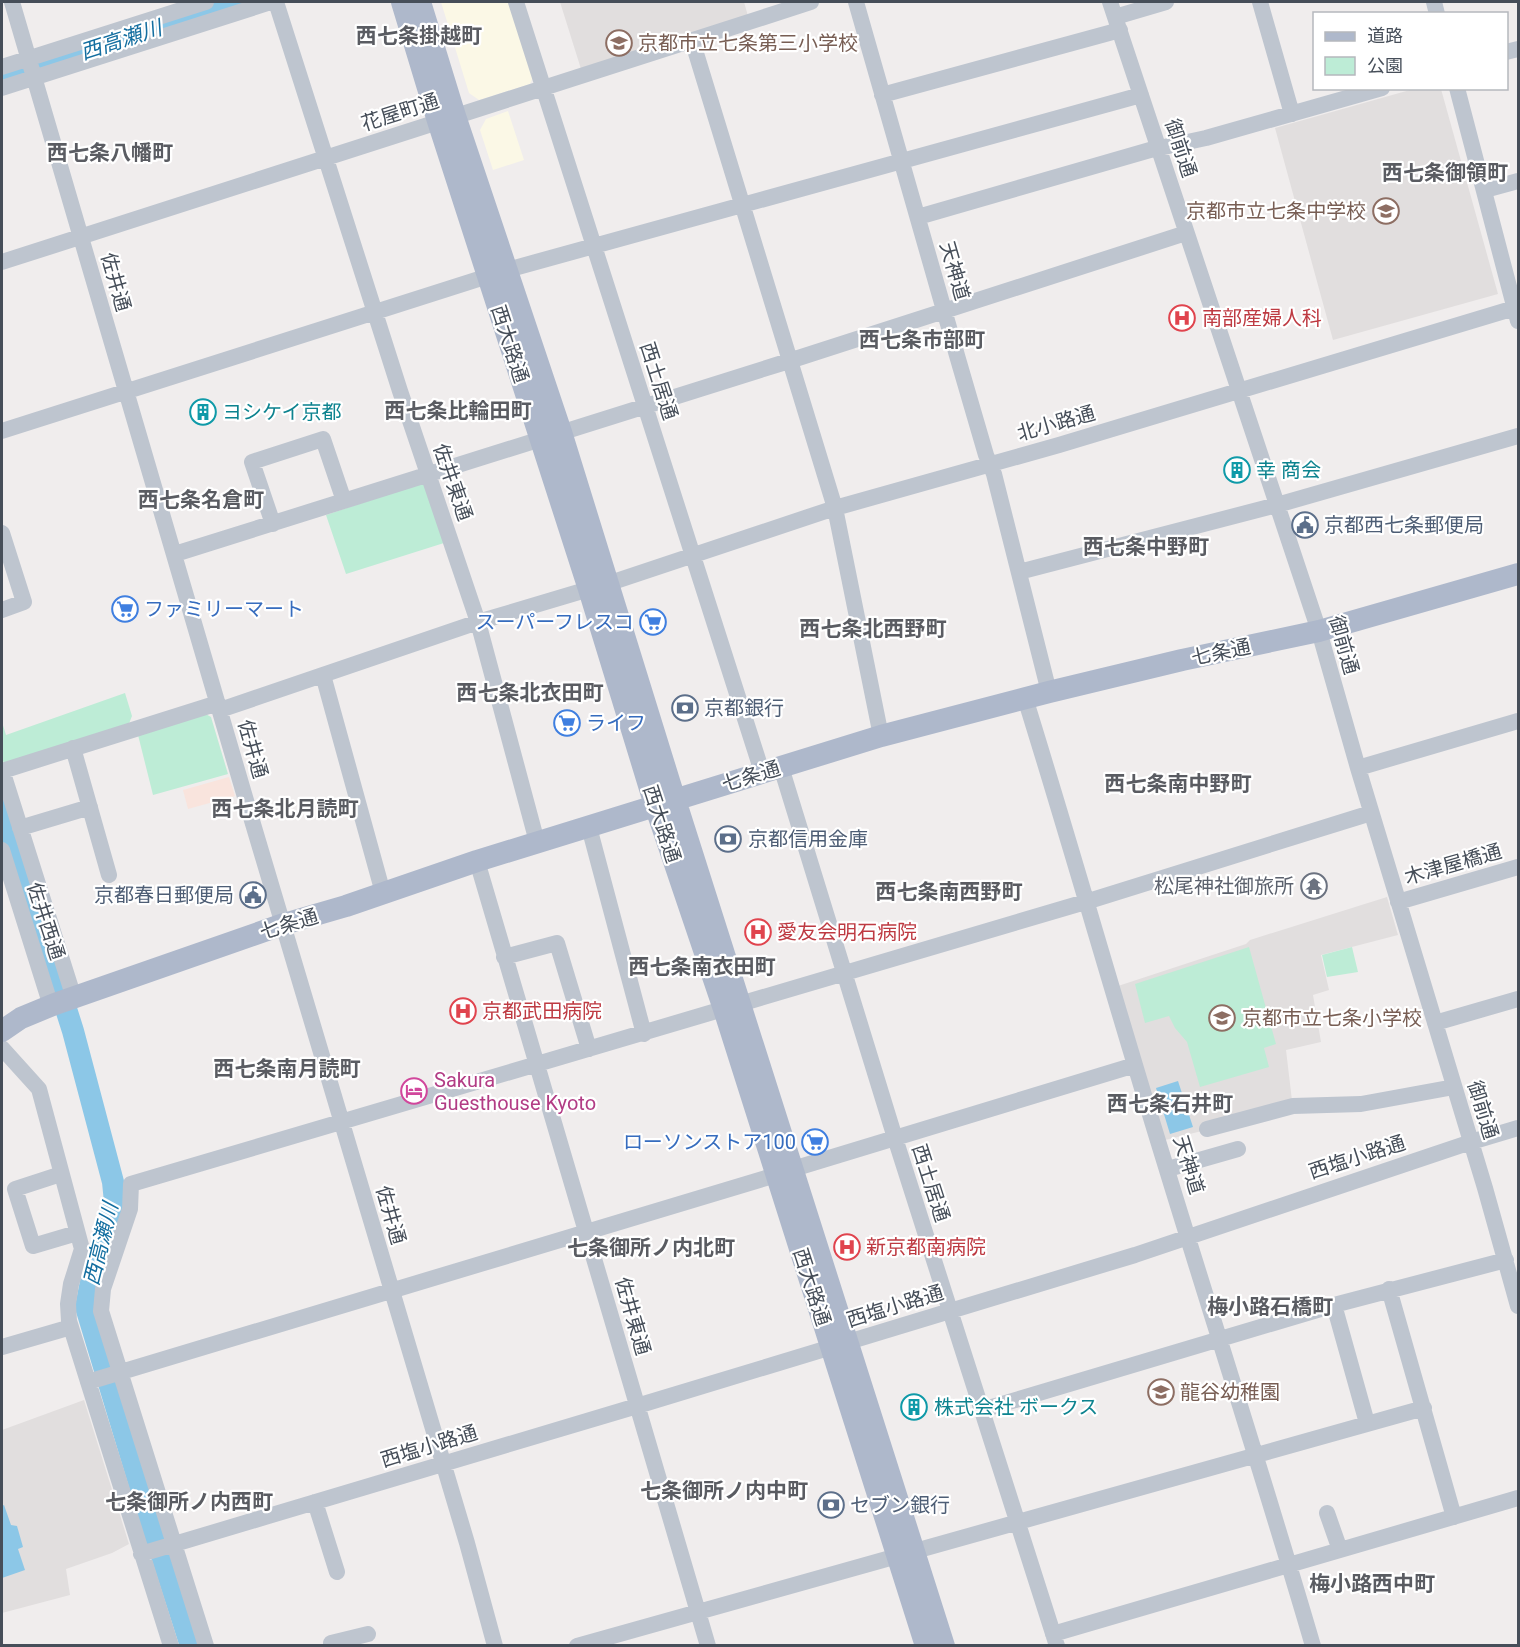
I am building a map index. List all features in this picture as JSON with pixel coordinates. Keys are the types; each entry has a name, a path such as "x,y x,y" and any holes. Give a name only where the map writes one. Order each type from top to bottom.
{"main road":[{"name":"西大路通","path":"402,2 446,119 498,273 906,1553 944,1646"},
{"name":"西大路通","path":"420,2 446,119"},
{"name":"七条通","path":"2,1031 21,1018 60,1003 284,924 771,769 881,736 1024,698 1319,630 1518,574"},
{"name":"西大路通","path":"906,1553 926,1646"}],"street":[{"name":"佐井通","path":"12,2 495,1646"},
{"path":"2,88 31,68 206,2"},
{"path":"2,67 31,68 274,2"},
{"name":"佐井東通","path":"274,2 478,622 537,842"},
{"name":"西土居通","path":"516,2 692,556 844,974 1055,1640"},
{"name":"花屋町通","path":"2,262 811,2"},
{"name":"天神道","path":"856,2 990,464 1020,572 1049,692"},
{"path":"882,95 1115,16 1166,2"},
{"path":"1260,2 1292,114"},
{"name":"御前通","path":"1115,16 1319,630 1518,1306"},
{"path":"692,40 835,508 881,736"},
{"path":"918,217 1159,148 1375,90"},
{"path":"1458,90 1517,312"},
{"path":"2,431 498,273 1141,95"},
{"path":"1485,190 1518,181"},
{"path":"175,555 1186,233"},
{"name":"北小路通","path":"2,770 323,675 478,622 598,587 835,508 1517,312"},
{"path":"1020,572 1277,505 1518,436"},
{"path":"273,524 252,462 323,438 344,501"},
{"path":"2,532 24,602 2,610"},
{"path":"323,675 383,893"},
{"name":"天神道","path":"1024,698 1088,901 1135,1065 1256,1455 1312,1646"},
{"path":"1358,768 1518,721"},
{"path":"73,748 109,875"},
{"path":"2,770 21,828 60,1003"},
{"path":"21,828 90,807"},
{"path":"206,1646 101,1311 103,1289 130,1209 131,1184 644,1034 1088,901 1371,813"},
{"path":"589,827 644,1034"},
{"name":"佐井西通","path":"2,850 60,1003"},
{"name":"佐井東通","path":"477,861 708,1646"},
{"name":"木津屋橋通","path":"1398,902 1518,867"},
{"path":"504,957 557,943 590,1049"},
{"path":"1435,1023 1518,999"},
{"path":"2,1048 39,1089 82,1249 68,1304 70,1327 171,1646"},
{"path":"88,1382 392,1292 1135,1065"},
{"path":"1207,1129 1293,1107 1361,1104 1454,1087"},
{"name":"西塩小路通","path":"141,1554 638,1406 1189,1237 1249,1215 1518,1128"},
{"path":"1168,1170 1238,1149"},
{"path":"61,1174 15,1189 33,1246 77,1233"},
{"path":"982,1410 1219,1337 1389,1289 1506,1260"},
{"path":"1389,1289 1454,1517"},
{"path":"1334,1305 1367,1423"},
{"path":"2,1347 70,1327"},
{"path":"577,1646 1424,1408"},
{"path":"1055,1640 1289,1565 1518,1498"},
{"path":"315,1502 337,1572"},
{"path":"1328,1513 1340,1550"},
{"path":"332,1646 331,1643 368,1634"}],"shaded area":[{"path":"441,2 511,2 534,75 530,84 479,100 469,93"},
{"name":"京都市立七条第三小学校","path":"560,2 744,2 748,16 581,69"},
{"name":"京都市立七条中学校","path":"1410,90 1441,90 1498,294 1333,340 1275,128"},
{"path":"508,111 524,160 493,170 480,130 486,119"},
{"path":"229,777 235,796 188,809 183,790"},
{"name":"京都市立七条小学校","path":"1387,897 1398,935 1321,955 1329,990 1313,995 1321,1042 1286,1050 1293,1109 1165,1140 1118,986 1246,944 1250,940"},
{"path":"84,1400 129,1544 112,1553 66,1569 70,1595 2,1613 2,1430"}],"green space":[{"path":"421,483 428,487 444,543 346,574 326,515"},
{"path":"125,693 132,716 128,726 6,763 2,761 2,722 6,735"},
{"path":"204,713 211,717 228,774 153,795 138,735"},
{"path":"1249,947 1276,1044 1264,1048 1269,1067 1200,1087 1187,1042 1175,1028 1169,1016 1145,1023 1135,984"},
{"path":"1352,947 1358,972 1327,977 1322,955"}],"water":[{"path":"1178,1081 1193,1127 1170,1134 1156,1088"},
{"path":"4,1505 11,1525 17,1526 23,1547 18,1549 25,1570 2,1578 2,1506"}],"waterway":[{"name":"西高瀬川","path":"2,79 241,2"},
{"name":"西高瀬川","path":"2,807 73,1031 113,1182 115,1202 94,1267 86,1307 191,1646"}],"place":[{"name":"京都市立七条第三小学校","path":"619,43"},
{"name":"京都市立七条中学校","path":"1386,211"},
{"name":"南部産婦人科","path":"1182,318"},
{"name":"ヨシケイ京都","path":"203,412"},
{"name":"幸 商会","path":"1237,470"},
{"name":"京都西七条郵便局","path":"1305,525"},
{"name":"ファミリーマート","path":"125,609"},
{"name":"スーパーフレスコ","path":"653,622"},
{"name":"京都銀行","path":"685,708"},
{"name":"ライフ","path":"567,723"},
{"name":"京都信用金庫","path":"728,839"},
{"name":"松尾神社御旅所","path":"1314,886"},
{"name":"京都春日郵便局","path":"253,895"},
{"name":"愛友会明石病院","path":"758,932"},
{"name":"京都武田病院","path":"463,1011"},
{"name":"京都市立七条小学校","path":"1222,1018"},
{"name":"Sakura Guesthouse Kyoto","path":"414,1091"},
{"name":"ローソンストア100","path":"815,1142"},
{"name":"新京都南病院","path":"847,1247"},
{"name":"龍谷幼稚園","path":"1161,1392"},
{"name":"株式会社 ボークス","path":"914,1407"},
{"name":"セブン銀行","path":"831,1505"}],"district":[{"name":"西七条掛越町","path":"419,36"},
{"name":"西七条八幡町","path":"110,153"},
{"name":"西七条御領町","path":"1445,173"},
{"name":"西七条市部町","path":"922,340"},
{"name":"西七条比輪田町","path":"458,411"},
{"name":"西七条名倉町","path":"201,500"},
{"name":"西七条中野町","path":"1146,547"},
{"name":"西七条北西野町","path":"873,629"},
{"name":"西七条北衣田町","path":"530,693"},
{"name":"西七条南中野町","path":"1178,784"},
{"name":"西七条北月読町","path":"285,809"},
{"name":"西七条南西野町","path":"949,892"},
{"name":"西七条南衣田町","path":"702,967"},
{"name":"西七条南月読町","path":"287,1069"},
{"name":"西七条石井町","path":"1170,1104"},
{"name":"七条御所ノ内北町","path":"651,1248"},
{"name":"梅小路石橋町","path":"1270,1307"},
{"name":"七条御所ノ内中町","path":"724,1491"},
{"name":"七条御所ノ内西町","path":"189,1502"},
{"name":"梅小路西中町","path":"1372,1584"}]}
